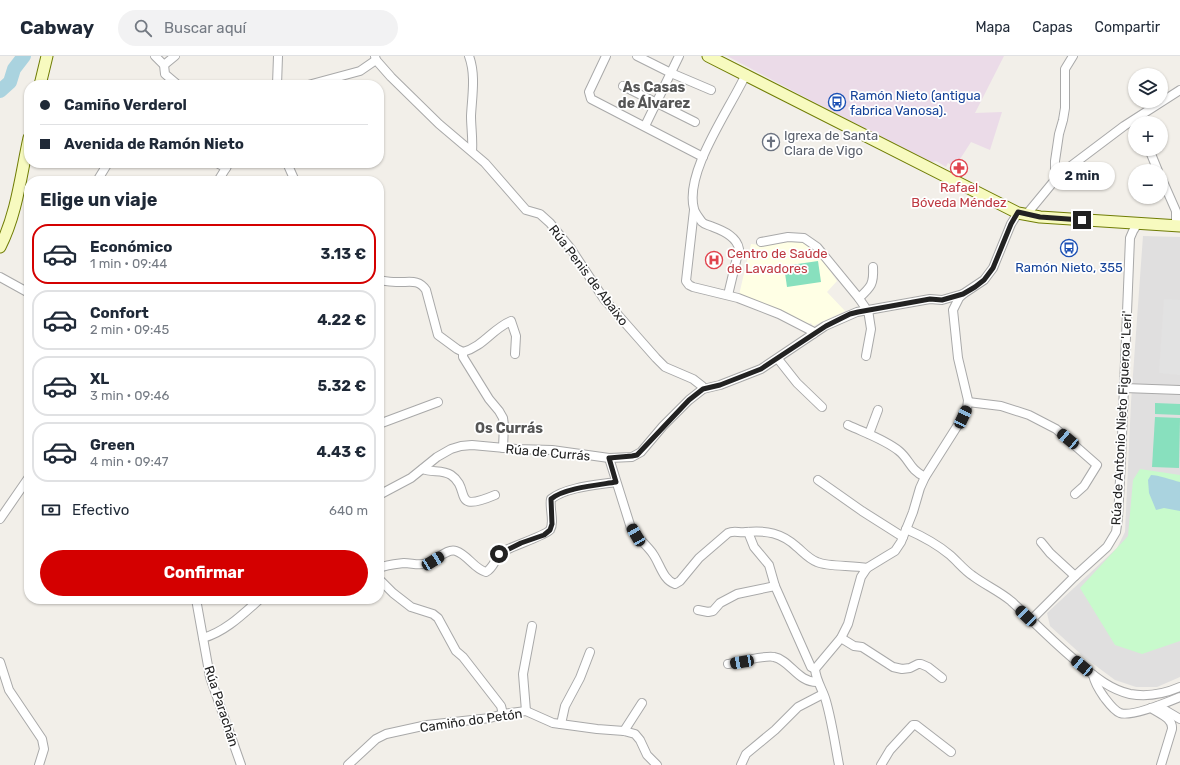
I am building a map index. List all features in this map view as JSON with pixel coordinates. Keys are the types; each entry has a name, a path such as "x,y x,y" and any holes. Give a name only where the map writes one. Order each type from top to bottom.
{"main road":[{"path":"41,80 47,56"},
{"path":"708,56 1022,214 1040,217 1178,225"},
{"path":"0,247 14,208 24,161"}],"street":[{"path":"155,56 164,65 165,74 172,80"},
{"path":"164,65 175,56"},
{"path":"277,80 278,56"},
{"path":"469,56 474,77 471,118 472,151"},
{"path":"606,56 589,92 591,99 703,157"},
{"path":"637,56 671,73 711,90"},
{"path":"645,126 679,56"},
{"path":"1058,175 1055,172 1054,161 1065,108 1065,69 1073,56"},
{"path":"327,80 360,71 376,58"},
{"name":"Rúa Penis de Abaixo","path":"376,58 439,124 485,163 526,210 540,214 550,223 571,249 604,298 656,358 665,367 693,379 702,386 703,389"},
{"path":"746,74 703,157 695,176 693,189 694,210 692,234 686,280 693,288 728,295 779,314 814,334"},
{"path":"623,86 695,122"},
{"path":"1142,116 1146,111 1180,90"},
{"path":"703,389 748,376 778,359 826,326 850,314 930,299 942,300 963,294 984,280 993,268 1011,224 1058,175 1128,124"},
{"path":"1168,193 1176,211 1178,225"},
{"path":"694,210 703,223 730,235 738,243 739,249 728,295"},
{"name":"Rúa de Antonio Nieto Figueroa 'Leri'","path":"1031,620 1074,576 1107,547 1116,532 1118,518 1130,238 1132,231 1138,223"},
{"path":"692,234 702,227 707,226"},
{"path":"761,242 788,237 804,238 816,247 859,298 867,310 870,329 866,356"},
{"path":"859,298 870,287 873,279 872,267"},
{"path":"0,277 24,291"},
{"path":"384,281 416,282 423,285 426,290 438,334 456,349 463,352 468,351 486,340 501,325 511,321 516,336 515,354"},
{"path":"815,669 841,638 848,624 861,577 866,568 894,551 905,533 925,477 967,409 968,402 958,358 953,310 963,294"},
{"path":"942,300 953,310"},
{"path":"463,352 463,357 489,399 503,418 504,448"},
{"path":"778,359 797,383 822,407"},
{"path":"1124,388 1180,390"},
{"name":"Rúa de Currás","path":"384,492 410,478 437,457 461,446 472,444 504,448 552,450 609,458 637,455 689,400 703,389"},
{"path":"384,422 438,402"},
{"path":"968,402 1001,406 1056,429 1097,465 1084,486 1075,494"},
{"path":"869,434 878,410"},
{"path":"848,425 881,440 899,451 912,468 925,477"},
{"path":"609,458 631,528 649,549 667,578 672,583 675,584 680,582 699,558 728,533 733,531 760,531 776,533 793,543 810,559 819,563 866,568"},
{"path":"423,469 429,472 441,471 456,479 463,498 467,501 474,502 495,496"},
{"path":"818,480 862,511 905,533 925,537 951,556 973,576 1003,595 1050,639 1093,675 1118,690 1138,695 1159,694 1180,687"},
{"path":"384,567 404,563 424,565 454,550 463,553 482,571 486,572 490,570 499,554 521,543 544,535 550,530 552,524 550,503 554,496 575,489 616,482"},
{"path":"0,519 24,484"},
{"path":"748,532 754,547 769,565 775,586 811,667 815,669 832,724 839,765"},
{"path":"1041,542 1050,553 1074,576"},
{"path":"384,584 393,593 411,606 433,614 438,618 451,643 502,706 504,714"},
{"path":"698,610 708,612 713,611 720,603 737,594 775,586"},
{"name":"Rúa Parachán","path":"197,604 210,677 241,765"},
{"path":"203,638 221,630 254,604"},
{"path":"526,711 522,674 532,626"},
{"path":"841,638 854,646 862,647 893,667 902,669 921,664 928,667 942,678"},
{"path":"562,724 565,706 580,678 590,652"},
{"path":"728,664 773,657 787,665 805,679 812,682 818,682"},
{"path":"0,662 9,690 42,739 44,749 39,765"},
{"path":"1093,675 1097,687 1115,710 1120,713 1128,714 1154,707 1180,697"},
{"path":"741,765 746,754 775,730 798,707 823,694"},
{"path":"624,731 642,703"},
{"path":"1154,707 1180,719"},
{"path":"1154,707 1170,720 1172,724 1172,729 1161,765"},
{"name":"Camiño do Petón","path":"348,765 376,740 386,734 427,726 490,718 504,714 526,711 553,723 624,731 635,734 640,740 647,755 657,765"},
{"path":"881,765 900,739 913,725 916,725 951,752"}],"shaded area":[{"path":"727,56 1004,56 975,113 1002,112 990,150 971,142 955,167 948,163 946,167 936,161 929,163"},
{"path":"1143,236 1180,237 1180,677 1157,687 1136,687 1115,680 1084,657 1050,626 1047,613 1117,548 1125,532 1131,402"},
{"path":"794,239 802,240 815,250 837,281 827,292 845,311 813,326 811,323 808,324 739,295 751,244 760,245"},
{"path":"1164,299 1180,300 1180,375 1159,373"}],"green space":[{"path":"818,261 821,282 787,287 784,266"},
{"path":"1155,403 1180,404 1180,415 1155,414"},
{"path":"1155,417 1180,418 1179,468 1152,467"},
{"path":"1140,469 1180,475 1180,641 1142,654 1115,645 1080,588 1128,536 1133,480"}],"water":[{"path":"1151,475 1180,482 1180,511 1164,508 1156,510 1149,493 1148,480"}],"waterway":[{"path":"0,91 10,82 14,69 24,56"}],"place":[{"name":"Ramón Nieto (antigua fabrica Vanosa).","path":"837,102"},
{"name":"Igrexa de Santa Clara de Vigo","path":"771,142"},
{"name":"Rafael Bóveda Méndez","path":"959,168"},
{"name":"Ramón Nieto, 355","path":"1069,248"},
{"name":"Centro de Saúde de Lavadores","path":"714,260"}],"district":[{"name":"As Casas de Álvarez","path":"654,96"},
{"name":"Os Currás","path":"509,428"}],"route":[{"path":"499,554 521,543 544,535 550,530 552,524 550,503 554,496 575,489 616,482 609,458 637,455 663,426 689,400 703,389 748,376 778,359 826,326 850,314 903,303 930,299 942,300 963,294 984,280 993,268 1011,224 1018,212 1040,217 1082,220"}]}
